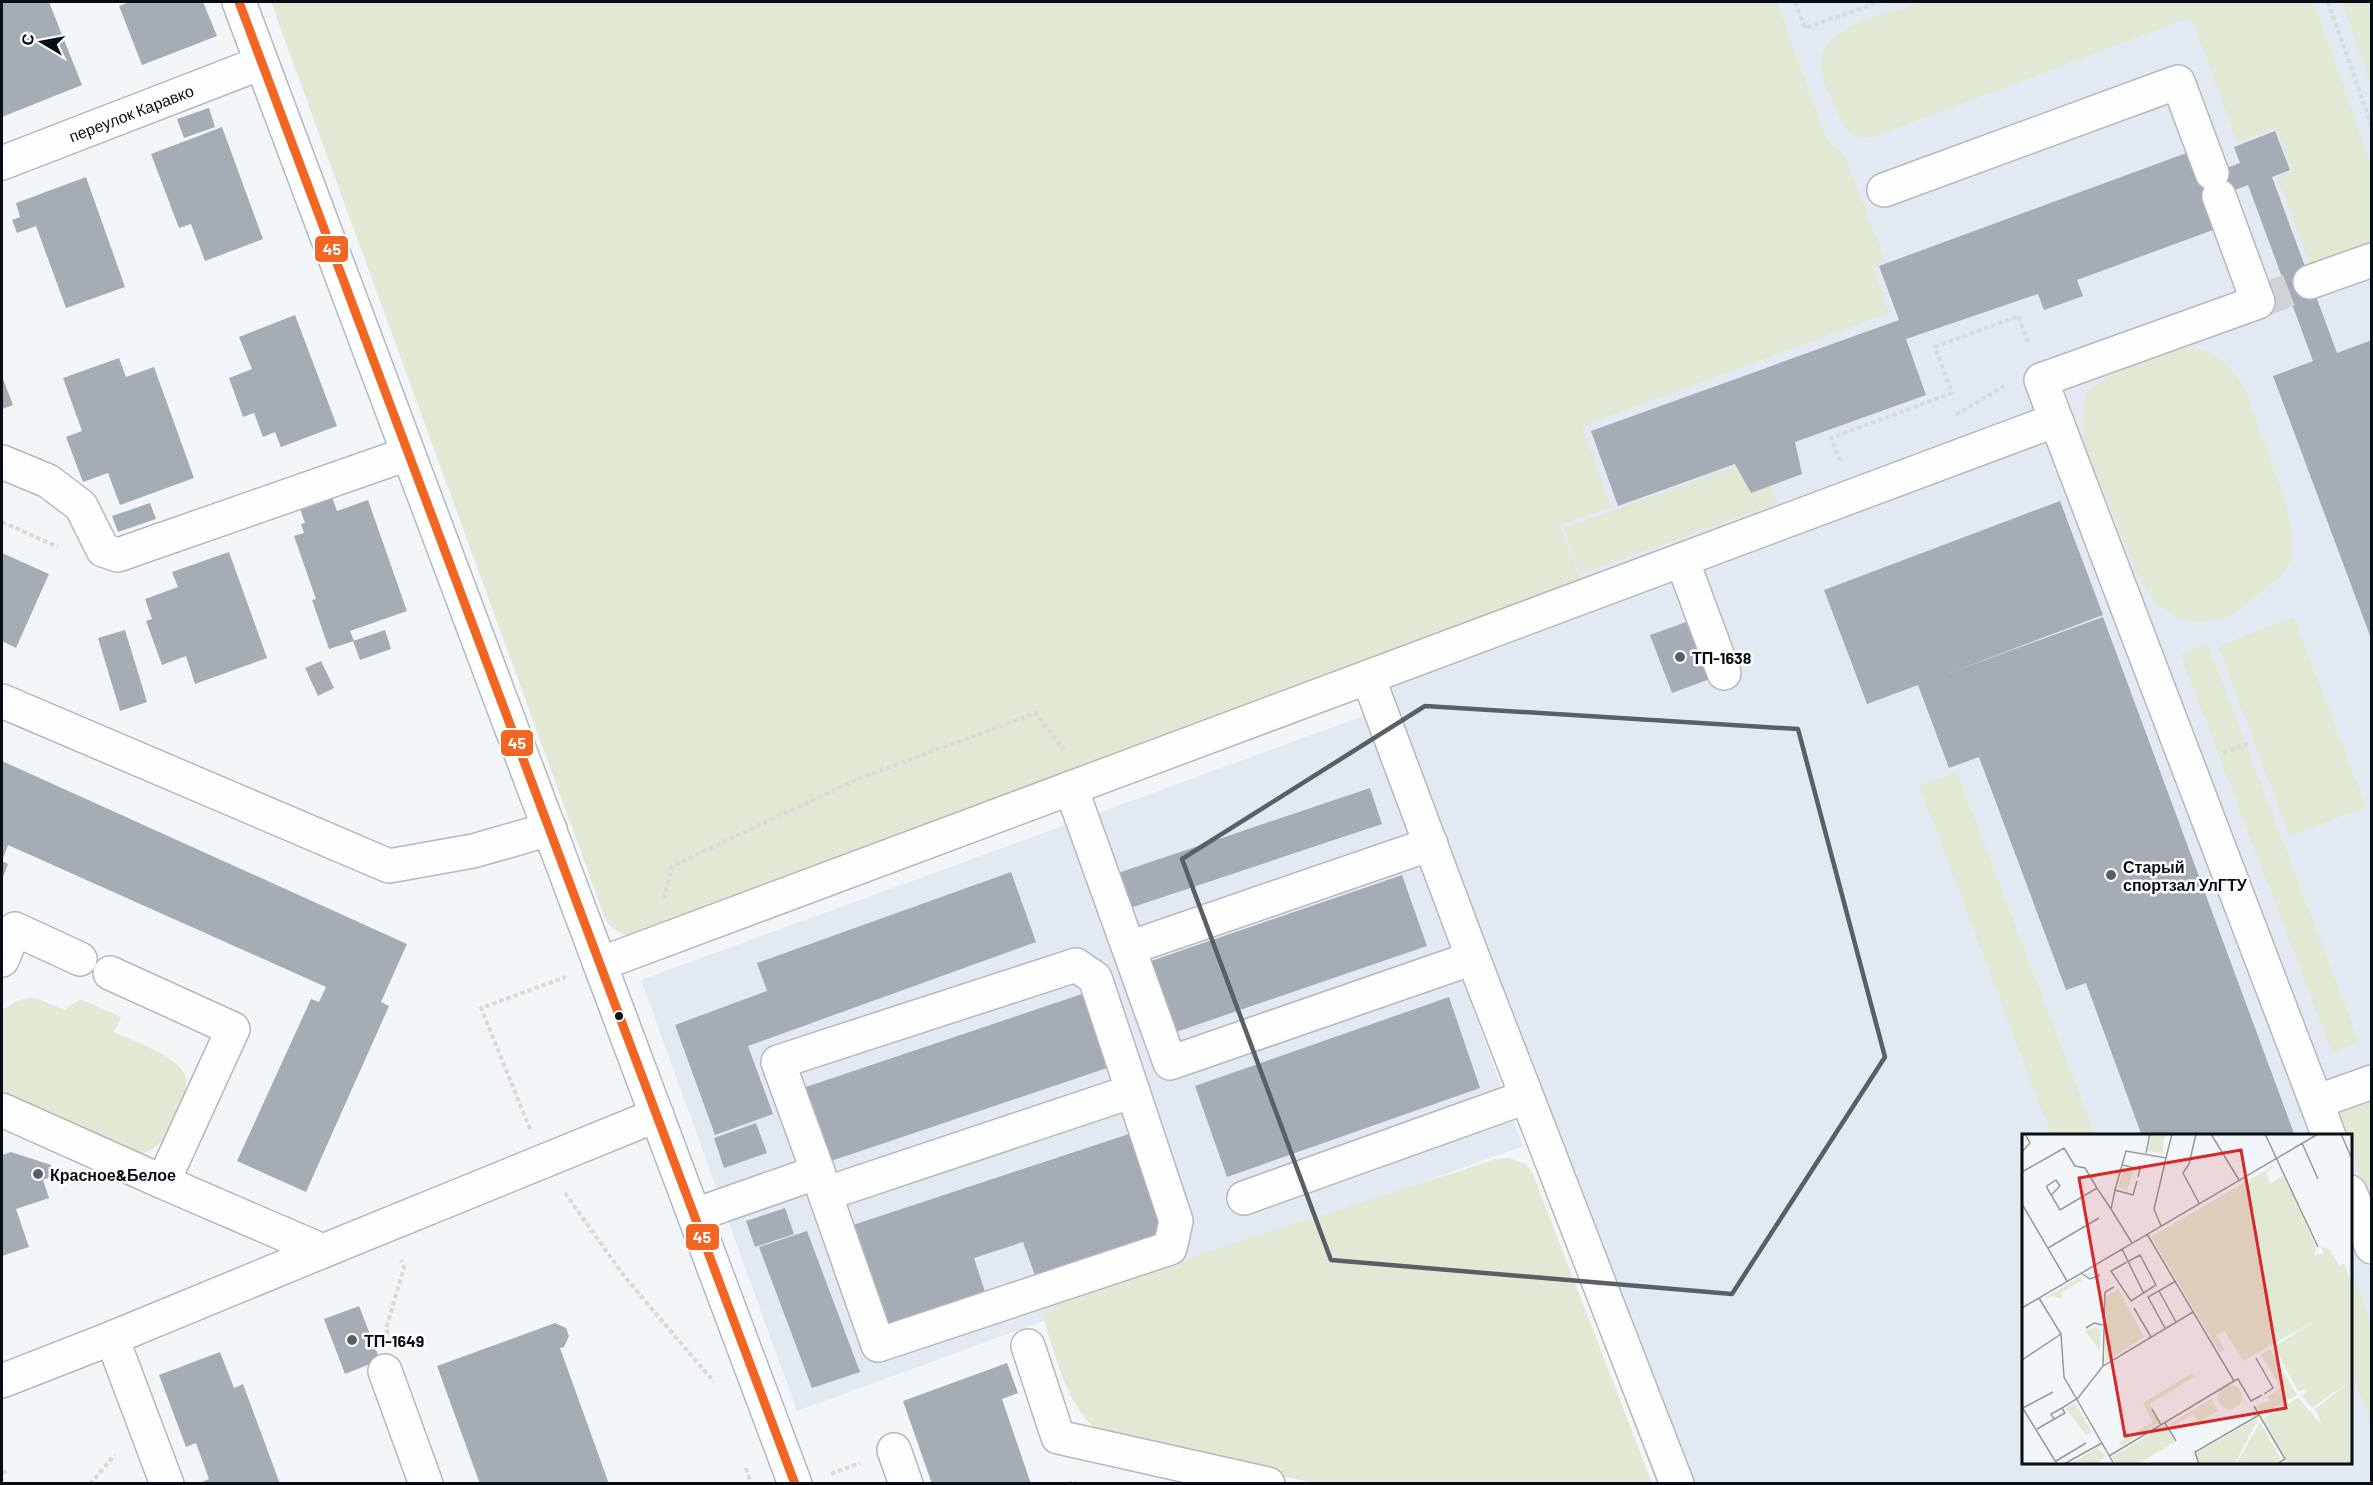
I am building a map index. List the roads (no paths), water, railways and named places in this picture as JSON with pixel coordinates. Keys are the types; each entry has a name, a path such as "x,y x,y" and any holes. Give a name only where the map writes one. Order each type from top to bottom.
{"street":[{"path":"239,2 795,1484"},
{"name":"переулок Каравко","path":"2,163 261,63"},
{"path":"1884,190 2178,82 2258,302 2041,380 2328,1134"},
{"path":"2310,282 2372,260"},
{"path":"600,964 2056,420"},
{"path":"2,462 48,481 81,506 103,550 118,555 407,454"},
{"path":"1682,560 1724,673"},
{"path":"1368,677 1526,1097 1677,1484"},
{"path":"2,701 389,866 473,851 550,829"},
{"path":"1079,785 1129,948 1170,1063 1473,958"},
{"path":"1129,948 1431,844"},
{"path":"2,960 15,929 80,959"},
{"path":"1076,965 1095,978 1176,1221 1170,1248 878,1345 821,1183 778,1062 1076,965"},
{"path":"110,974 233,1029 163,1182"},
{"path":"2316,1102 2372,1082"},
{"path":"695,1215 821,1183 1133,1091"},
{"path":"1244,1198 1526,1097"},
{"path":"2,1110 323,1251"},
{"path":"2,1381 657,1115"},
{"path":"2352,1197 2372,1247"},
{"path":"112,1338 167,1484"},
{"path":"1028,1346 1058,1437 1268,1484"},
{"path":"385,1371 426,1484"},
{"path":"894,1450 906,1484"}],"tunnel":[{"path":"2258,302 2310,282"}],"place":[{"name":"ТП-1638","path":"1680,657"},
{"name":"Старый спортзал УлГТУ","path":"2111,875"},
{"name":"Красное&Белое","path":"38,1174"},
{"name":"ТП-1649","path":"352,1340"}]}
